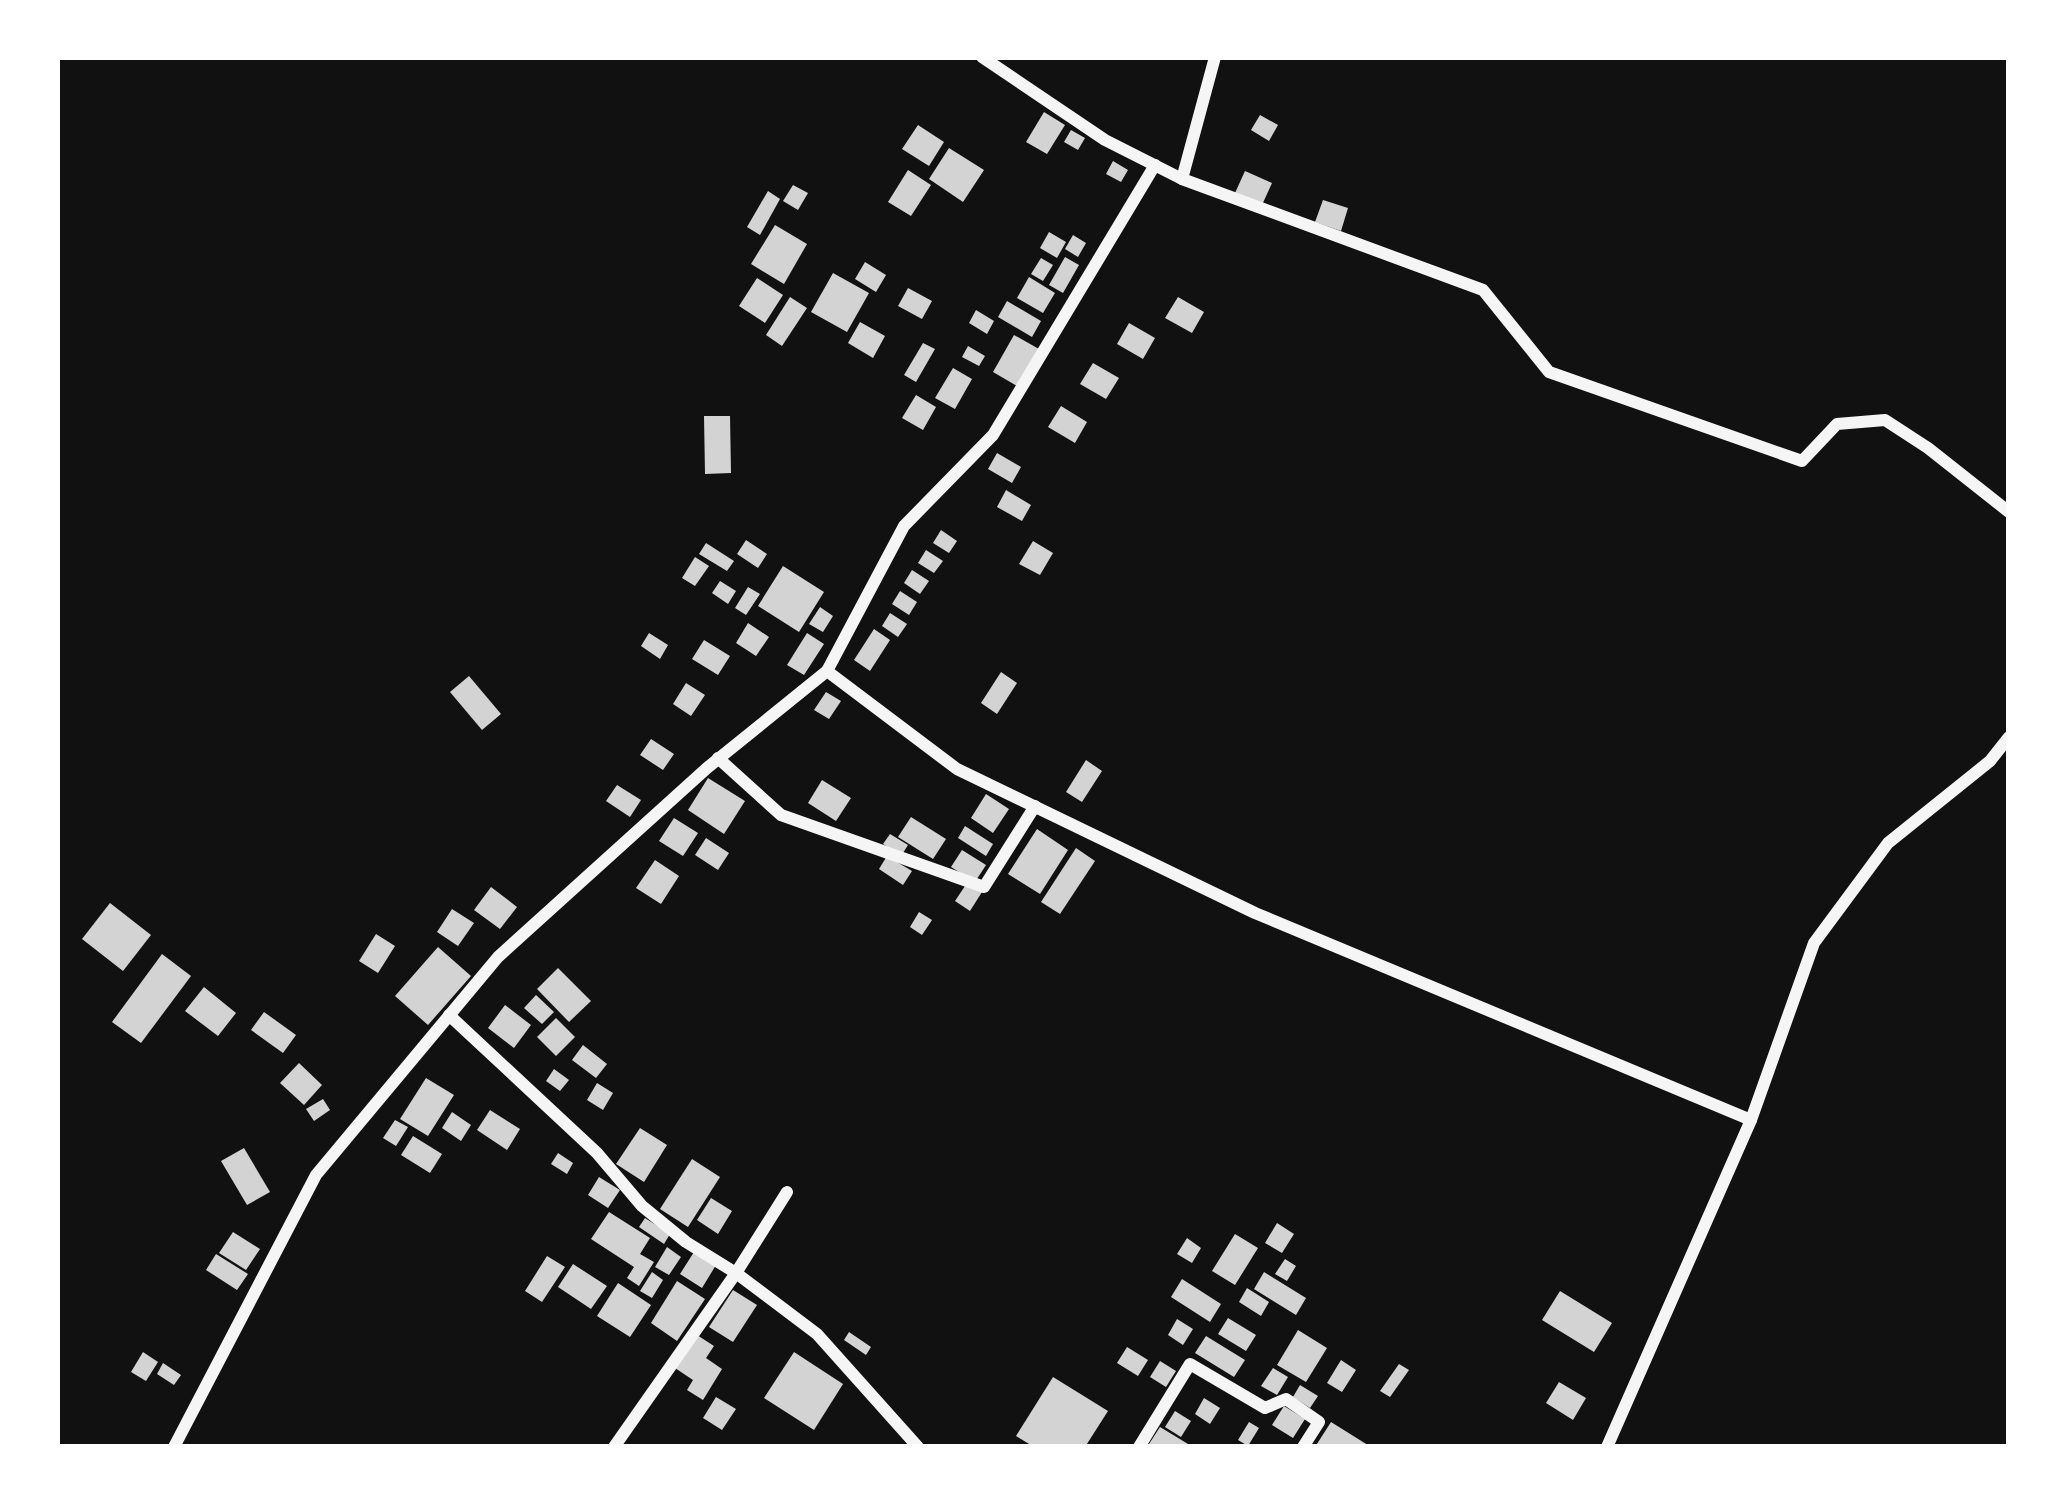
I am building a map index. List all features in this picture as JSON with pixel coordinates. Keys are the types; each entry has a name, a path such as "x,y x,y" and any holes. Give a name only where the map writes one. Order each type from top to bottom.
{"street":[{"path":"982,57 1105,140 1182,179 1483,290 1549,372 1802,461 1838,424 1885,420 2009,512"},
{"path":"1182,179 1215,57"},
{"path":"174,1447 316,1174 498,957 718,758 826,671 904,526 993,435 1155,165"},
{"path":"826,671 957,769 1255,914 1750,1120"},
{"path":"1607,1447 1750,1120 1814,943 1888,843 1990,761 2009,737"},
{"path":"718,758 782,815 984,887 1035,806"},
{"path":"449,1015 597,1153 642,1206 686,1243 736,1273 817,1334 918,1447"},
{"path":"614,1447 787,1192"},
{"path":"1139,1447 1190,1364 1265,1408 1286,1399 1319,1422 1303,1447"}],"building":[{"path":"1044,112 1065,125 1047,154 1026,142"},
{"path":"1260,115 1278,125 1269,141 1251,130"},
{"path":"918,125 944,142 929,166 902,149"},
{"path":"1071,130 1085,138 1078,150 1064,142"},
{"path":"949,148 984,170 963,202 929,179"},
{"path":"1113,161 1128,170 1121,182 1106,174"},
{"path":"908,170 931,185 911,216 888,202"},
{"path":"1245,171 1272,183 1262,205 1235,193"},
{"path":"793,185 808,193 798,210 783,201"},
{"path":"768,191 780,199 760,235 747,227"},
{"path":"1323,200 1348,208 1341,231 1315,222"},
{"path":"775,225 807,244 784,284 751,264"},
{"path":"1049,232 1066,242 1057,258 1040,248"},
{"path":"1073,235 1086,243 1078,257 1065,249"},
{"path":"1065,257 1079,265 1063,293 1049,285"},
{"path":"1041,258 1053,265 1043,281 1031,274"},
{"path":"865,262 886,275 876,292 855,279"},
{"path":"833,273 869,293 847,332 811,312"},
{"path":"1029,277 1055,293 1043,313 1017,298"},
{"path":"757,278 783,295 765,323 739,306"},
{"path":"908,288 932,301 922,319 898,306"},
{"path":"790,297 807,308 782,346 766,335"},
{"path":"1178,297 1204,312 1192,333 1165,318"},
{"path":"1007,301 1041,321 1032,337 998,317"},
{"path":"976,310 994,321 987,334 969,323"},
{"path":"860,322 885,336 873,358 848,343"},
{"path":"1129,323 1155,338 1143,359 1117,344"},
{"path":"1014,335 1039,349 1017,386 993,372"},
{"path":"923,343 935,349 916,382 904,375"},
{"path":"968,346 985,356 979,366 962,357"},
{"path":"1093,363 1119,378 1106,399 1080,384"},
{"path":"953,368 972,379 955,409 935,398"},
{"path":"916,395 936,407 923,430 902,418"},
{"path":"1061,406 1087,422 1075,443 1048,427"},
{"path":"704,416 730,416 731,473 705,474"},
{"path":"997,453 1021,467 1012,483 988,469"},
{"path":"1006,490 1031,505 1022,521 997,507"},
{"path":"941,530 957,541 949,553 933,543"},
{"path":"746,540 767,554 758,568 737,554"},
{"path":"1033,541 1053,553 1040,575 1019,564"},
{"path":"706,543 734,561 727,571 699,554"},
{"path":"926,550 943,561 934,573 918,563"},
{"path":"695,557 709,566 695,586 682,578"},
{"path":"783,566 824,592 799,632 758,606"},
{"path":"912,570 929,581 920,594 904,583"},
{"path":"720,581 736,591 728,604 712,593"},
{"path":"748,587 760,594 746,615 735,608"},
{"path":"900,591 917,602 909,615 892,604"},
{"path":"820,607 833,616 823,632 809,624"},
{"path":"890,613 907,624 898,637 882,626"},
{"path":"748,623 769,637 756,656 736,643"},
{"path":"874,629 890,640 870,671 854,660"},
{"path":"649,633 668,645 660,659 641,646"},
{"path":"807,633 824,644 804,675 787,665"},
{"path":"704,640 730,656 718,675 692,659"},
{"path":"1001,672 1017,683 997,714 981,703"},
{"path":"469,676 501,714 482,730 450,692"},
{"path":"686,683 705,695 691,716 673,704"},
{"path":"826,692 841,701 829,719 814,710"},
{"path":"651,739 674,754 663,770 640,755"},
{"path":"1086,760 1102,771 1082,802 1066,792"},
{"path":"708,778 745,801 724,834 688,810"},
{"path":"822,780 851,798 836,821 808,803"},
{"path":"617,785 641,800 630,817 606,801"},
{"path":"986,794 1009,809 993,833 971,818"},
{"path":"911,817 946,839 933,859 898,837"},
{"path":"674,818 698,833 683,856 659,841"},
{"path":"965,826 993,844 986,856 958,838"},
{"path":"1037,829 1068,850 1040,894 1008,874"},
{"path":"890,834 908,845 901,856 883,844"},
{"path":"706,838 729,853 718,870 695,855"},
{"path":"1076,848 1095,861 1060,914 1041,902"},
{"path":"962,850 986,865 975,882 951,867"},
{"path":"887,856 912,871 903,885 879,869"},
{"path":"655,860 679,876 661,904 636,888"},
{"path":"967,883 982,892 970,911 955,901"},
{"path":"491,887 517,907 500,929 474,910"},
{"path":"110,903 151,935 123,971 82,939"},
{"path":"452,909 474,923 458,946 437,932"},
{"path":"919,912 932,920 922,935 910,927"},
{"path":"376,934 395,946 378,973 359,961"},
{"path":"438,947 471,976 428,1025 395,996"},
{"path":"162,954 191,976 141,1043 112,1022"},
{"path":"558,968 591,1001 569,1022 537,989"},
{"path":"204,987 236,1013 218,1036 185,1011"},
{"path":"536,995 554,1012 542,1024 524,1008"},
{"path":"505,1005 531,1025 514,1048 488,1028"},
{"path":"264,1012 296,1035 283,1053 251,1030"},
{"path":"556,1018 575,1037 556,1056 537,1037"},
{"path":"583,1045 607,1064 596,1078 572,1060"},
{"path":"299,1063 322,1085 304,1105 280,1083"},
{"path":"554,1069 569,1080 560,1091 546,1081"},
{"path":"426,1078 454,1095 428,1136 400,1119"},
{"path":"597,1083 613,1093 603,1110 587,1100"},
{"path":"323,1099 330,1110 314,1121 306,1109"},
{"path":"490,1110 520,1129 507,1150 477,1130"},
{"path":"452,1112 471,1125 461,1141 442,1128"},
{"path":"395,1120 408,1127 396,1146 383,1138"},
{"path":"640,1128 667,1145 644,1182 616,1164"},
{"path":"413,1136 442,1154 430,1173 401,1155"},
{"path":"244,1148 270,1192 247,1205 221,1161"},
{"path":"558,1153 573,1163 567,1174 551,1164"},
{"path":"692,1159 720,1177 688,1227 660,1209"},
{"path":"599,1177 620,1190 608,1208 588,1195"},
{"path":"711,1198 732,1211 718,1234 697,1220"},
{"path":"609,1212 650,1238 640,1254 654,1262 639,1286 627,1278 634,1267 591,1239"},
{"path":"645,1218 670,1234 664,1244 639,1227"},
{"path":"1277,1223 1294,1234 1282,1253 1265,1243"},
{"path":"233,1232 260,1249 246,1270 219,1253"},
{"path":"1235,1234 1258,1248 1235,1285 1212,1271"},
{"path":"1187,1238 1201,1248 1192,1263 1177,1254"},
{"path":"667,1247 681,1257 669,1275 655,1267"},
{"path":"694,1252 716,1265 702,1288 680,1274"},
{"path":"216,1254 248,1274 237,1290 206,1270"},
{"path":"547,1256 565,1267 542,1302 525,1291"},
{"path":"1285,1259 1296,1266 1287,1281 1275,1274"},
{"path":"573,1264 607,1286 591,1309 558,1287"},
{"path":"652,1272 663,1280 652,1298 640,1291"},
{"path":"1264,1272 1306,1298 1296,1315 1254,1289"},
{"path":"1182,1279 1221,1304 1210,1322 1171,1297"},
{"path":"677,1281 705,1299 677,1341 651,1323"},
{"path":"618,1283 651,1305 630,1337 597,1316"},
{"path":"1247,1288 1269,1302 1261,1316 1239,1302"},
{"path":"733,1290 757,1305 733,1342 709,1327"},
{"path":"1560,1291 1612,1323 1594,1352 1542,1320"},
{"path":"1228,1318 1256,1335 1246,1351 1218,1334"},
{"path":"1177,1319 1193,1329 1183,1345 1168,1335"},
{"path":"1298,1330 1327,1348 1306,1382 1277,1365"},
{"path":"849,1332 871,1347 866,1355 844,1340"},
{"path":"697,1335 714,1346 706,1358 722,1369 703,1400 687,1390 693,1380 675,1368"},
{"path":"1206,1336 1245,1360 1234,1377 1195,1353"},
{"path":"1127,1347 1148,1360 1138,1376 1117,1363"},
{"path":"143,1352 158,1362 146,1381 131,1372"},
{"path":"794,1352 843,1384 814,1430 764,1398"},
{"path":"1341,1360 1356,1370 1342,1392 1327,1383"},
{"path":"1160,1361 1176,1371 1166,1387 1150,1377"},
{"path":"163,1363 181,1375 174,1385 157,1374"},
{"path":"1399,1364 1409,1370 1390,1397 1380,1391"},
{"path":"1273,1368 1288,1377 1277,1395 1261,1386"},
{"path":"1053,1377 1108,1411 1085,1447 1034,1447 1016,1436"},
{"path":"1559,1382 1586,1398 1573,1420 1546,1403"},
{"path":"1300,1385 1318,1396 1310,1408 1293,1397"},
{"path":"716,1397 736,1409 722,1430 703,1418"},
{"path":"1204,1398 1220,1408 1210,1424 1195,1414"},
{"path":"1284,1406 1305,1419 1293,1438 1272,1425"},
{"path":"1175,1411 1191,1421 1181,1437 1165,1427"},
{"path":"1249,1422 1259,1428 1248,1446 1238,1440"},
{"path":"1331,1422 1371,1447 1315,1447"},
{"path":"1160,1427 1193,1447 1147,1447"}]}
